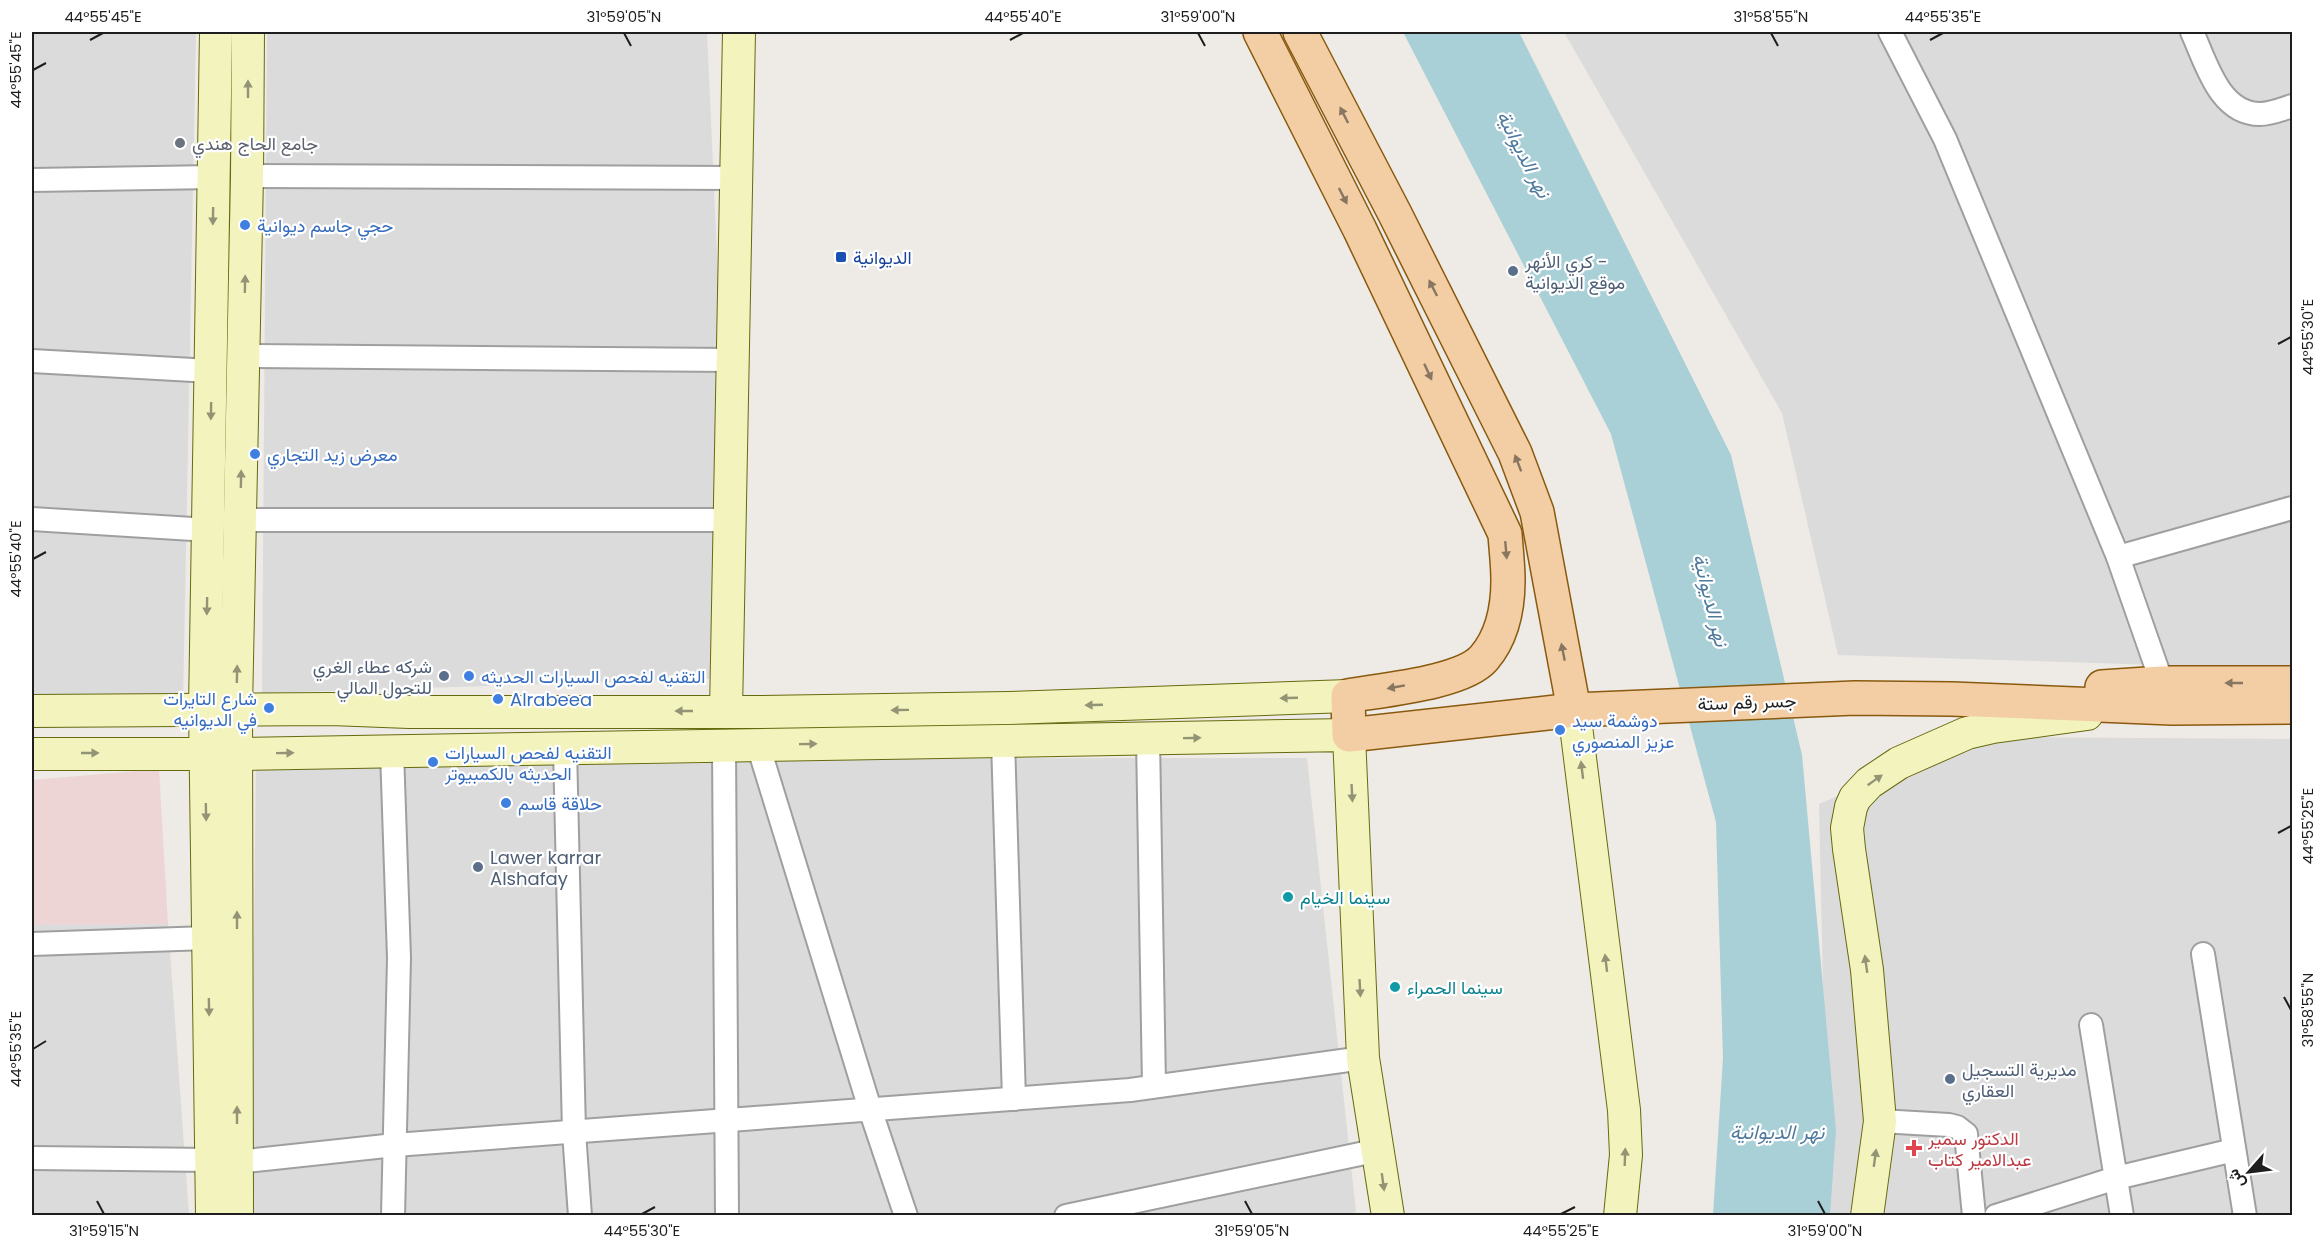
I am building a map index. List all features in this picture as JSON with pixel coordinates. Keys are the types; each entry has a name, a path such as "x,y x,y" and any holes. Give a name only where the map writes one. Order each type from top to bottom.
{"main road":[{"path":"216,32 205,709 208,938 224,1161 237,1215"},
{"path":"213,1215 224,1161 236,754 248,32"},
{"path":"726,712 739,32"},
{"path":"32,711 331,709 409,712 726,712 1008,708 1348,696 1444,679 1462,672 1483,660 1498,638 1505,614 1508,581 1504,534 1360,231 1260,32"},
{"path":"1300,32 1494,410 1515,453 1537,512 1575,710 1624,1110 1626,1155 1620,1215"},
{"path":"1360,231 1395,214"},
{"path":"1952,699 2162,683 2292,683"},
{"path":"1348,696 1363,1058 1388,1215"},
{"name":"جسر رقم ستة","path":"1349,735 1575,710 1639,706 1855,698 1952,699"},
{"path":"1952,699 2135,707 2292,707"},
{"path":"1867,1215 1880,1121 1867,970 1847,828 1855,798 1869,783 1899,763 1967,733 1993,727 2135,707"},
{"path":"32,754 236,754 1349,735"}],"street":[{"path":"1890,32 1945,139 2118,557 2162,683"},
{"path":"2192,32 2225,98 2241,110 2261,114 2292,106"},
{"path":"247,176 737,178"},
{"path":"32,180 214,177"},
{"path":"243,356 732,360"},
{"path":"32,361 211,371"},
{"path":"2118,557 2292,508"},
{"path":"32,519 208,530"},
{"path":"240,520 728,520"},
{"path":"1148,739 1154,1086"},
{"path":"1003,741 1014,1098"},
{"path":"724,745 727,1215"},
{"path":"758,745 870,1109 906,1215"},
{"path":"564,748 574,1131 580,1215"},
{"path":"392,751 399,957 393,1215"},
{"path":"32,944 208,938"},
{"path":"2203,954 2245,1215"},
{"path":"2091,1025 2122,1215"},
{"path":"32,1158 224,1161 395,1145 1154,1086 1363,1058"},
{"path":"1880,1121 1949,1125 1958,1127 1966,1134 1969,1142 1974,1215"},
{"path":"1066,1215 1379,1150"},
{"path":"1996,1215 2116,1178 2234,1150"}],"shaded area":[{"path":"32,32 196,32 183,704 32,704"},
{"path":"267,32 707,32 736,678 262,693"},
{"path":"1564,32 2292,32 2292,669 1838,655 1782,413"},
{"path":"1973,737 2292,739 2292,1215 1828,1215 1819,804"},
{"path":"1307,758 1356,1212 1339,1216 251,1216 256,759"},
{"path":"159,769 168,924 32,925 32,780"},
{"path":"168,924 189,1215 32,1215 32,925"}],"water":[{"name":"نهر الديوانية","path":"1403,32 1519,32 1731,455 1802,755 1836,1130 1830,1215 1713,1215 1723,1058 1716,822 1611,434"}],"place":[{"name":"جامع الحاج هندي","path":"180,143"},
{"name":"حجي جاسم ديوانية","path":"245,225"},
{"name":"الديوانية","path":"841,257"},
{"name":"كري الأنهر - موقع الديوانية","path":"1513,271"},
{"name":"معرض زيد التجاري","path":"255,454"},
{"name":"شركه عطاء الغري للتحول المالي","path":"444,676"},
{"name":"التقنيه لفحص السيارات الحديثه","path":"469,676"},
{"name":"Alrabeea","path":"498,699"},
{"name":"شارع التايرات في الديوانيه","path":"269,708"},
{"name":"دوشمة سيد عزيز المنصوري","path":"1560,730"},
{"name":"التقنيه لفحص السيارات الحديثه بالكمبيوتر","path":"433,762"},
{"name":"حلاقة قاسم","path":"506,803"},
{"name":"Lawer karrar Alshafay","path":"478,867"},
{"name":"سينما الخيام","path":"1288,897"},
{"name":"سينما الحمراء","path":"1395,987"},
{"name":"مديرية التسجيل العقاري","path":"1950,1079"},
{"name":"الدكتور سمير عبدالامير كتاب","path":"1914,1148"}]}
